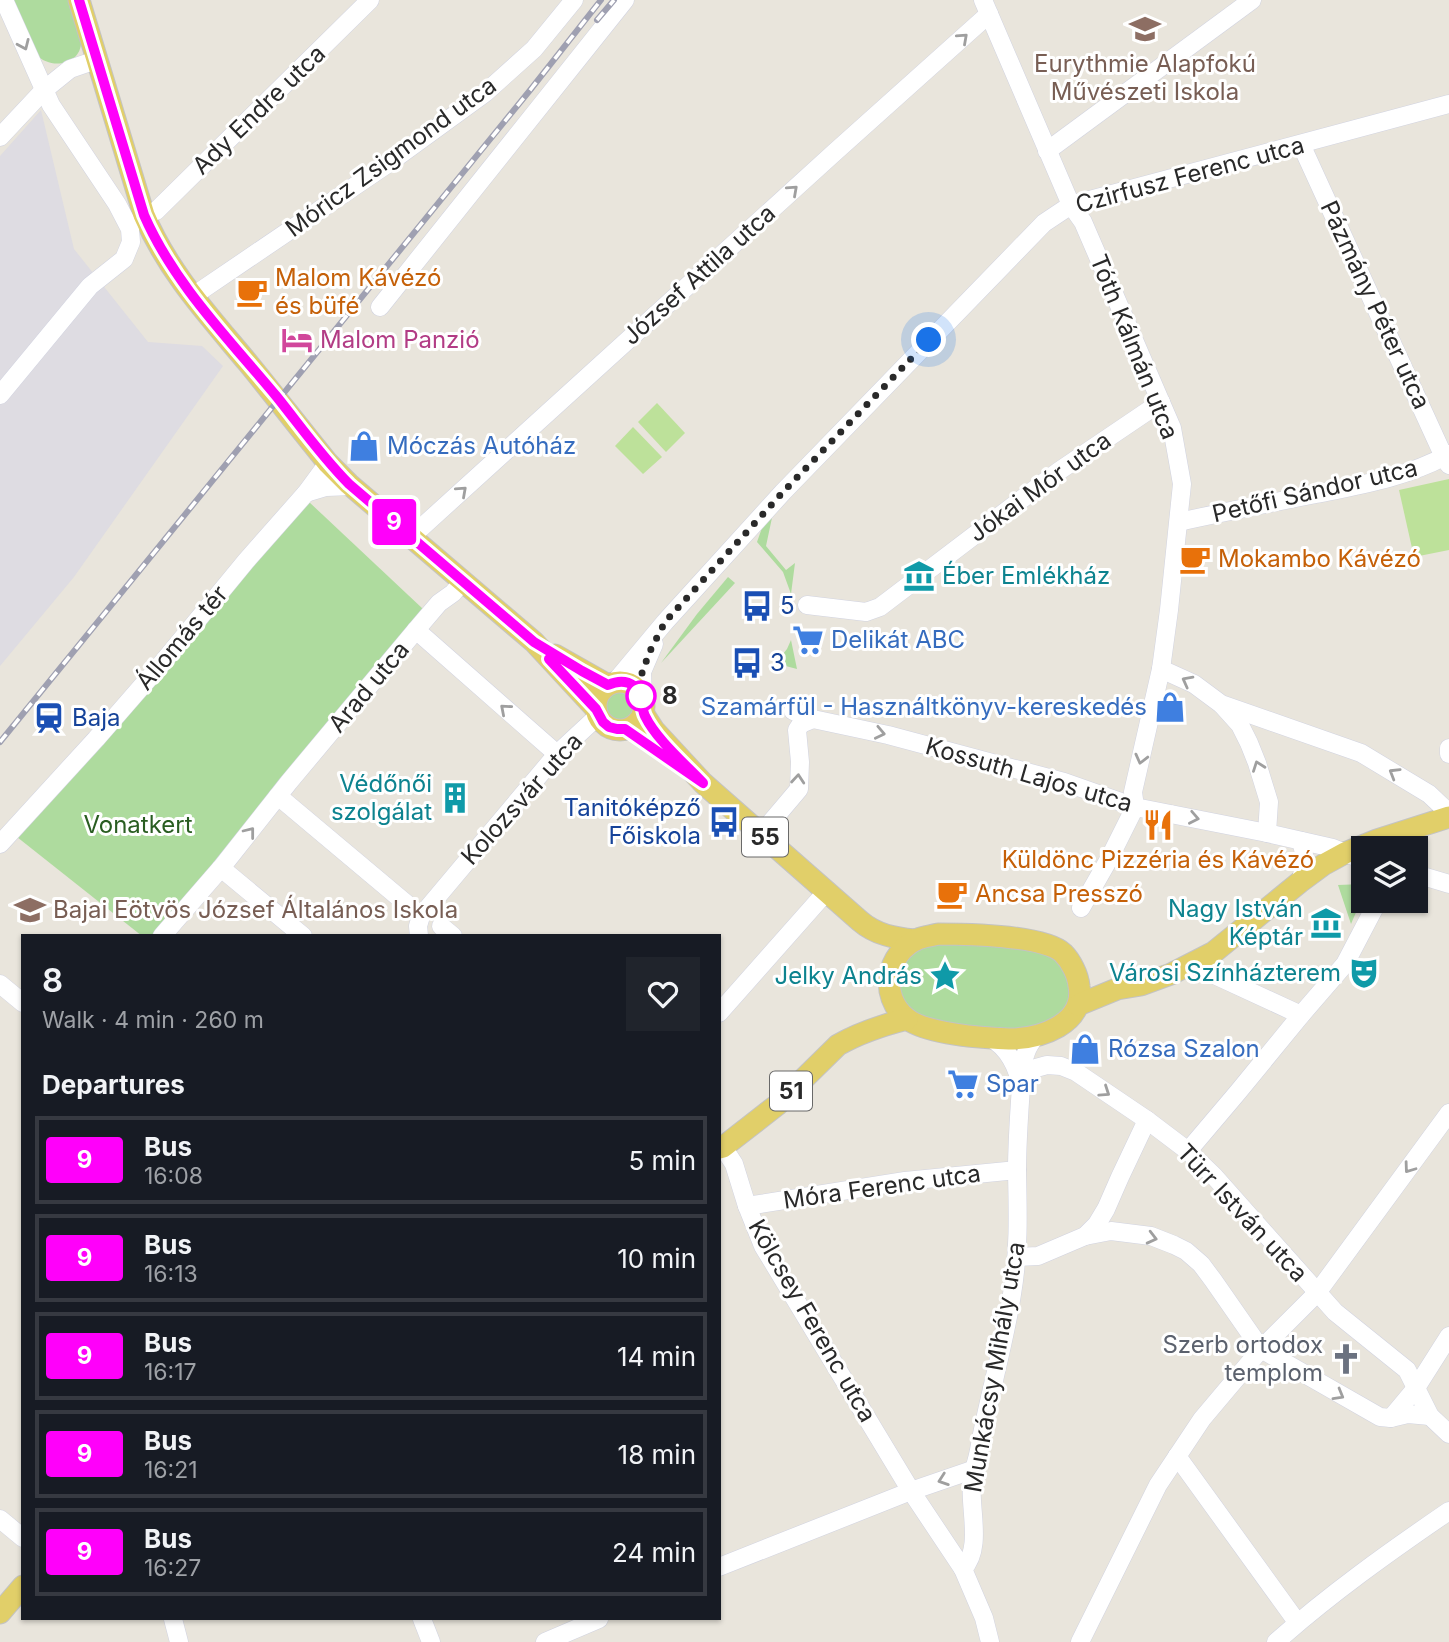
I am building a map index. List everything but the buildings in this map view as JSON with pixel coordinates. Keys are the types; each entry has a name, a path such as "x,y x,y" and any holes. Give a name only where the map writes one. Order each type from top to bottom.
{"main road":[{"name":"55","path":"79,0 144,215 166,260 193,296 328,463 352,486 534,642 603,722 609,727 625,729 703,783"},
{"name":"55","path":"534,642 582,671 612,683 628,683 635,687 640,692 654,730 703,783 867,928 891,967"},
{"path":"597,713 597,698 601,691 612,683"},
{"path":"625,729 638,721 643,706"},
{"path":"1391,836 1449,815"},
{"path":"1078,1005 1117,989 1141,985 1171,974 1203,958 1323,865 1351,857"},
{"name":"55","path":"867,928 887,936 915,940"},
{"path":"938,934 975,934 1045,945 1062,952 1078,977 1078,1005 1072,1016 1056,1028 1018,1039 990,1038 919,1025 901,1013 890,992 888,980 891,967 915,940 938,934"},
{"path":"1078,977 1117,989"},
{"name":"51","path":"859,1035 890,992"},
{"name":"51","path":"721,1148 777,1105 838,1045 907,1019"},
{"path":"0,1613 21,1588"}],"street":[{"path":"0,394 90,286 124,259 131,242 130,229 117,204 51,105 4,0"},
{"name":"Ady Endre utca","path":"144,215 156,211 370,0"},
{"name":"Móricz Zsigmond utca","path":"193,296 386,165 485,93 534,49 574,0"},
{"path":"380,307 625,0"},
{"path":"1047,151 1252,0"},
{"name":"Tóth Kálmán utca","path":"986,7 1047,151 1071,205 1083,222 1172,428 1182,484 1161,669 1133,792 1135,807 1081,908"},
{"name":"József Attila utca","path":"411,537 835,152 986,7"},
{"path":"0,137 44,90 70,69 96,60"},
{"name":"Czirfusz Ferenc utca","path":"665,622 892,378 1044,223 1071,205 1449,103"},
{"name":"Pázmány Péter utca","path":"1303,144 1447,459"},
{"name":"Jókai Mór utca","path":"807,605 866,612 880,607 1059,471 1161,402"},
{"name":"Petőfi Sándor utca","path":"1179,522 1405,474 1447,459"},
{"name":"Állomás tér","path":"0,845 116,716 306,493 328,463"},
{"path":"306,493 326,486 352,486"},
{"name":"Arad utca","path":"164,934 416,630 463,581"},
{"path":"612,683 665,622"},
{"path":"643,706 642,672 665,622"},
{"path":"416,630 557,754"},
{"path":"1161,669 1194,684 1221,704 1240,725 1257,763 1269,802 1267,832"},
{"path":"1221,704 1361,753 1429,794 1449,815"},
{"name":"Kossuth Lajos utca","path":"793,711 813,719 888,735 1064,782 1135,807 1267,832 1351,855"},
{"name":"Kolozsvár utca","path":"421,916 557,754 597,713"},
{"path":"761,834 799,789 797,730 801,724 813,719"},
{"path":"1449,748 1449,754"},
{"path":"278,796 421,916 419,934"},
{"path":"1414,836 1417,828"},
{"path":"1300,882 1305,865 1301,841"},
{"path":"221,868 301,934"},
{"path":"1428,878 1449,884"},
{"path":"721,1011 827,891"},
{"path":"1188,1151 1345,964 1372,913"},
{"path":"1203,958 1208,972 1300,1015"},
{"path":"0,984 21,1001"},
{"name":"Munkácsy Mihály utca","path":"963,1569 972,1555 972,1481 1000,1360 1017,1257 1020,1082 1026,1049 1039,1034"},
{"path":"990,1038 1008,1053 1020,1082"},
{"name":"Türr István utca","path":"1020,1082 1036,1068 1047,1065 1061,1066 1076,1072 1188,1151 1214,1176 1335,1312 1407,1370 1430,1416 1449,1434"},
{"path":"1080,1642 1158,1485 1202,1419 1261,1349 1317,1293 1449,1113"},
{"path":"1084,1236 1097,1224 1107,1209 1147,1120"},
{"name":"Kölcsey Ferenc utca","path":"721,1148 734,1164 763,1246 911,1491 963,1569 984,1618 989,1642"},
{"name":"Móra Ferenc utca","path":"747,1206 905,1181 1017,1170"},
{"path":"1017,1257 1038,1256 1084,1236 1111,1231 1151,1237 1174,1245 1201,1264 1261,1349 1380,1417 1391,1418 1408,1414 1430,1416"},
{"path":"1391,1418 1416,1388 1449,1336"},
{"path":"1177,1456 1297,1622"},
{"path":"721,1566 911,1491 975,1469"},
{"path":"1276,1642 1297,1622 1449,1511"},
{"path":"0,1519 21,1536"},
{"path":"173,1620 179,1642"},
{"path":"422,1620 431,1642"},
{"path":"545,1642 596,1620"}],"shaded area":[{"path":"41,110 74,249 148,342 202,346 223,366 74,577 0,666 0,156"}],"green space":[{"path":"12,0 71,0 81,40 75,57 63,63 56,63 37,55"},
{"path":"657,403 685,433 666,452 638,422"},
{"path":"633,427 662,457 643,474 615,446"},
{"path":"1449,479 1449,550 1414,557 1399,490"},
{"name":"Vonatkert","path":"308,501 423,609 156,934 139,934 17,837"},
{"path":"773,513 766,546 786,570 795,563 791,594 783,572 757,542 763,525"},
{"path":"728,577 735,583 661,663 697,614"},
{"path":"791,640 797,669 778,664"},
{"path":"620,690 631,695 636,706 631,717 620,722 609,717 604,706 609,695"},
{"path":"1351,884 1351,913 1356,913 1351,924 1338,885"},
{"path":"937,941 1024,947 1057,958 1066,969 1072,990 1065,1012 1038,1030 942,1027 901,1004 897,966 906,955"}],"railway":[{"path":"0,742 601,0"},
{"path":"597,20 614,0"}],"bus line":[{"name":"9","path":"79,0 144,215 166,260 193,296 328,463 349,484 534,642 608,685 620,682 635,687 643,699 643,713 654,730 703,783 625,729 609,727 598,716 596,709 549,659"}],"place":[{"name":"Eurythmie Alapfokú Művészeti Iskola","path":"1145,29"},
{"name":"Malom Kávézó és büfé","path":"252,292"},
{"name":"Malom Panzió","path":"297,340"},
{"name":"Móczás Autóház","path":"364,446"},
{"name":"Mokambo Kávézó","path":"1195,559"},
{"name":"Éber Emlékház","path":"919,576"},
{"name":"5","path":"757,606"},
{"name":"Delikát ABC","path":"808,640"},
{"name":"3","path":"747,663"},
{"name":"8","path":"641,696"},
{"name":"Szamárfül - Használtkönyv-kereskedés","path":"1170,707"},
{"name":"Baja","path":"49,718"},
{"name":"Védőnői szolgálat","path":"455,798"},
{"name":"Tanitóképző Főiskola","path":"724,822"},
{"name":"Küldönc Pizzéria és Kávézó","path":"1158,825"},
{"name":"Ancsa Presszó","path":"952,894"},
{"name":"Bajai Eötvös József Általános Iskola","path":"30,910"},
{"name":"Nagy István Képtár","path":"1326,923"},
{"name":"Városi Színházterem","path":"1364,973"},
{"name":"Jelky András","path":"945,976"},
{"name":"Rózsa Szalon","path":"1085,1049"},
{"name":"Spar","path":"963,1084"},
{"name":"Szerb ortodox templom","path":"1346,1359"}],"route":[{"path":"641,696 640,692 643,699 642,672 665,622 783,492 929,340"}]}
